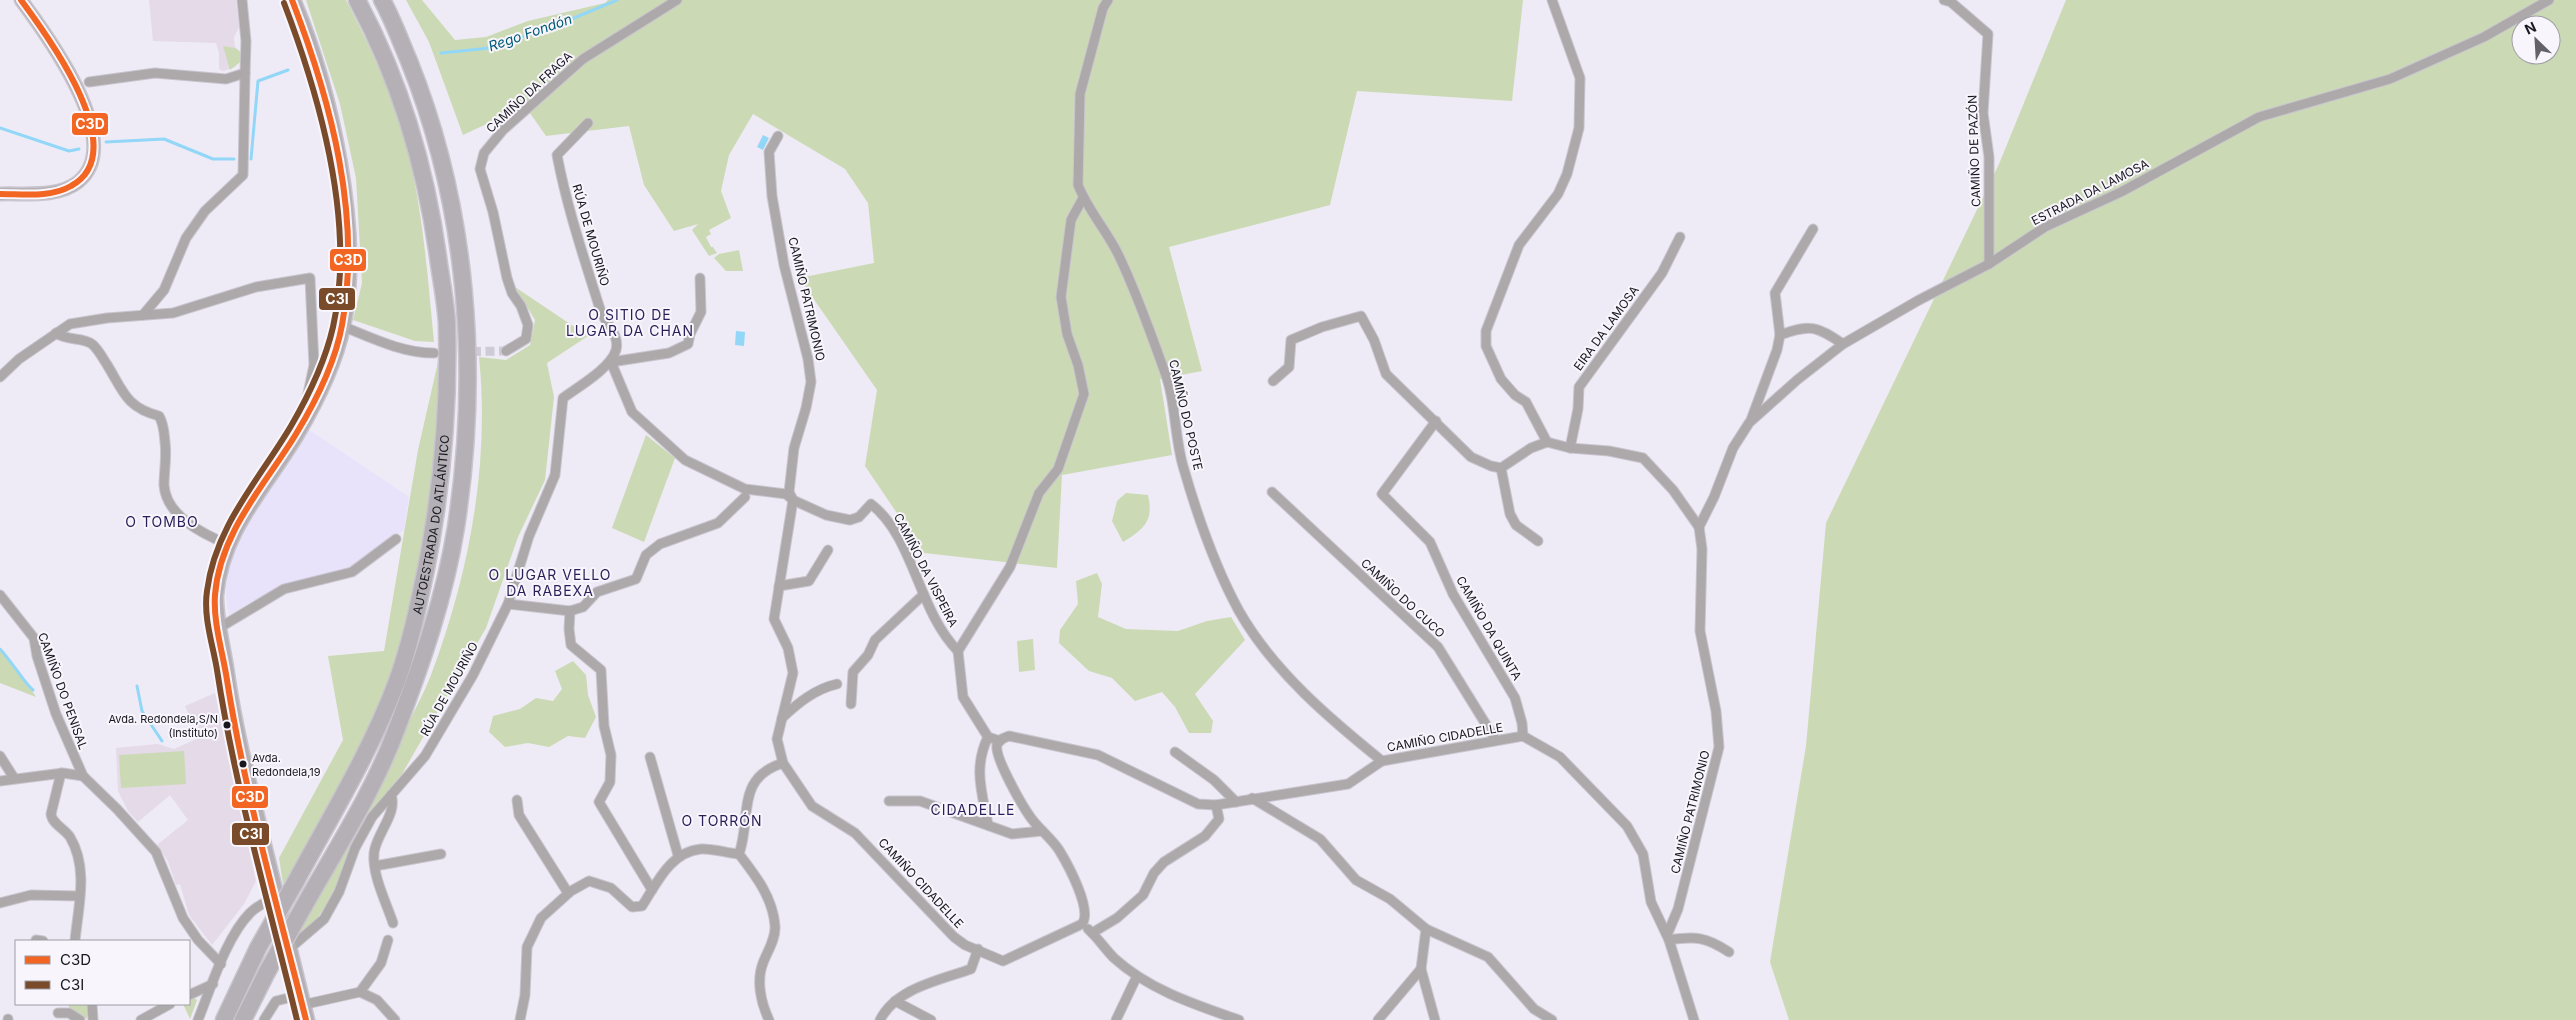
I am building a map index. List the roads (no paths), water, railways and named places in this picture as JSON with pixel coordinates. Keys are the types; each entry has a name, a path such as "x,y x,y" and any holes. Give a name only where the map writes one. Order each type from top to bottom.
{"highway":[{"path":"292,0 320,80 343,195 348,287 342,326 328,375 303,422 234,527 220,561 215,598 233,723 303,1007"},
{"name":"AUTOESTRADA DO ATLÁNTICO","path":"224,1020 258,948 368,747 396,682 415,620 436,517 445,425 447,322 433,216 411,128 376,35 357,0"},
{"name":"AUTOESTRADA DO ATLÁNTICO","path":"244,1020 267,972 357,812 396,731 436,618 456,528 464,451 468,364 463,277 449,188 424,100 382,0"}],"main road":[{"path":"0,194 53,193 78,182 91,164 94,146 87,114 68,69 22,0"}],"street":[{"path":"143,315 164,290 186,238 200,217 243,175 246,41 242,0"},
{"name":"CAMIÑO DA FRAGA","path":"506,351 526,339 528,325 521,306 512,293 507,278 493,212 480,169 484,153 503,130 583,59 677,0"},
{"name":"CAMIÑO DO POSTE","path":"1108,0 1103,8 1080,94 1078,185 1083,198 1102,224 1118,254 1166,372 1182,465 1221,576 1240,613 1271,656 1339,726 1382,761"},
{"path":"1547,442 1526,402 1515,395 1501,379 1486,346 1486,331 1519,245 1558,194 1567,174 1579,128 1580,78 1552,0"},
{"name":"CAMIÑO DE PAZÓN","path":"1944,0 1951,2 1988,34 1983,112 1989,157 1989,264"},
{"name":"ESTRADA DA LAMOSA","path":"1699,526 1714,497 1733,448 1749,423 1797,380 1843,344 1919,300 1989,264 2045,227 2121,192 2259,117 2390,79 2484,37 2549,0"},
{"path":"89,82 155,72 226,78 245,73"},
{"name":"RÚA DE MOURIÑO","path":"289,949 324,919 340,892 355,848 372,817 426,756 473,675 508,604 529,536 555,475 563,398 611,362 616,349 615,334 602,316 567,204 557,155 588,123"},
{"name":"CAMIÑO PATRIMONIO","path":"778,136 769,152 772,196 784,265 808,359 811,382 806,408 794,448 789,492 793,500 774,619 788,648 793,674 777,739 783,763"},
{"path":"1083,198 1071,220 1061,297 1067,334 1078,365 1084,394 1058,469 1039,493 1010,567 958,651 963,697 988,737 1000,741 997,750 1021,802 1042,832 1058,848 1078,885 1085,915 1082,924 1114,958 1136,976 1190,1003 1239,1020"},
{"path":"1749,423 1769,376 1780,335 1775,293 1813,229"},
{"name":"EIRA DA LAMOSA","path":"1570,448 1578,410 1579,387 1662,273 1680,237"},
{"path":"0,378 19,359 70,324 173,313 256,286 310,278 314,365 303,422"},
{"path":"611,362 669,353 688,344 690,334 701,312 700,278"},
{"path":"1273,381 1289,367 1290,340 1322,327 1361,316 1374,340 1386,374 1406,396 1436,421 1453,441 1471,457 1490,466 1501,468 1531,448 1547,442 1570,448 1609,451 1643,458 1673,490 1699,526"},
{"path":"342,326 397,348 418,353 434,352"},
{"path":"1780,335 1803,327 1823,330 1843,344"},
{"path":"56,333 63,338 91,343 100,353 131,404 143,412 159,416 163,426 166,450 165,492 184,520 199,532 227,544"},
{"name":"CAMIÑO DA VISPEIRA","path":"611,362 632,412 685,460 745,489 786,494 793,500 826,515 850,520 859,517 871,504 882,512 893,527 923,595 948,641 958,651"},
{"name":"CAMIÑO DA QUINTA","path":"1436,421 1382,494 1430,542 1453,594 1515,698 1522,723 1523,736"},
{"path":"1501,468 1510,514 1516,524 1538,541"},
{"name":"CAMIÑO DO CUCO","path":"1272,492 1438,647 1495,739"},
{"path":"508,604 570,611 583,607 597,592 636,579 646,555 660,544 718,524 746,497"},
{"name":"CAMIÑO PATRIMONIO","path":"1668,937 1678,909 1719,747 1716,711 1700,631 1702,558 1699,526"},
{"path":"219,628 284,589 352,572 396,539"},
{"path":"779,586 808,581 828,550"},
{"path":"851,704 852,672 868,655 875,640 923,595"},
{"name":"CAMIÑO DO PENISAL","path":"0,596 34,638 37,656 56,714 83,776 117,809 156,852 193,941 221,964"},
{"path":"570,611 568,629 571,645 601,670 604,726 611,755 610,782 599,802 652,890"},
{"path":"782,718 808,696 823,687 837,684"},
{"name":"CAMIÑO CIDADELLE","path":"1000,741 1009,736 1098,754 1198,804 1216,805 1348,784 1382,761 1495,739 1523,736 1560,757 1627,826 1643,854 1651,902 1668,937 1694,1020"},
{"path":"988,737 980,754 979,774 988,825"},
{"path":"1175,752 1214,780 1236,802"},
{"path":"0,756 14,778"},
{"path":"650,757 678,855"},
{"path":"739,854 746,810 753,782 768,768 783,763"},
{"name":"CAMIÑO CIDADELLE","path":"783,763 812,806 855,833 892,869 954,937 965,945 1003,961 1082,924"},
{"path":"0,781 61,773 83,776"},
{"path":"61,773 50,814 51,820 70,837 82,875 75,940"},
{"path":"391,795 393,800 391,809 374,852 375,866 393,923"},
{"path":"1252,798 1320,839 1356,880 1390,899 1426,929 1488,957 1534,1009 1552,1020"},
{"path":"517,800 519,815 568,893"},
{"path":"889,801 920,801 1012,834 1042,832"},
{"path":"1092,933 1117,918 1143,895 1154,874 1164,862 1204,836 1220,819 1216,805"},
{"path":"520,1020 525,994 527,947 541,918 568,893 589,882 611,888 632,907 642,906 663,872 678,855 701,849 739,854 761,883 772,906 775,928 771,946 762,965 760,990 768,1020"},
{"path":"375,866 441,854"},
{"path":"0,903 32,895 79,896"},
{"path":"198,1020 231,938 251,912 276,896"},
{"path":"1426,929 1421,969 1436,1020"},
{"path":"1668,937 1694,937 1711,940 1729,952"},
{"path":"264,1020 276,1001 303,1007 360,992 381,963 388,940"},
{"path":"880,1020 885,1010 910,991 971,969 978,949"},
{"path":"1378,1020 1421,969"},
{"path":"1116,1020 1136,976"},
{"path":"190,995 212,984"},
{"path":"360,992 377,1000 395,1020"},
{"path":"895,1001 931,1020"},
{"path":"92,1005 93,1020"},
{"path":"140,1020 168,1005"},
{"path":"58,1014 69,1013 80,1020"}],"water":[{"path":"763,135 769,138 763,150 757,147"},
{"path":"736,331 745,332 744,346 735,345"}],"waterway":[{"name":"Rego Fondón","path":"441,53 490,48 562,23 617,0"},
{"name":"Rego Fondón","path":"251,159 258,81 288,70"},
{"name":"Rego Fondón","path":"0,128 69,151 79,149"},
{"name":"Rego Fondón","path":"106,142 164,139 213,159 234,159"},
{"path":"0,649 33,690"},
{"path":"137,686 142,711 162,741"}],"tunnel":[{"path":"445,352 506,351"}],"place":[{"name":"Avda. Redondela,S/N (Instituto)","path":"227,725"},
{"name":"Avda. Redondela,19","path":"243,764"}],"district":[{"name":"O SITIO DE LUGAR DA CHAN","path":"630,322"},
{"name":"O TOMBO","path":"162,521"},
{"name":"O LUGAR VELLO DA RABEXA","path":"550,582"},
{"name":"CIDADELLE","path":"973,809"},
{"name":"O TORRÓN","path":"722,820"}]}
